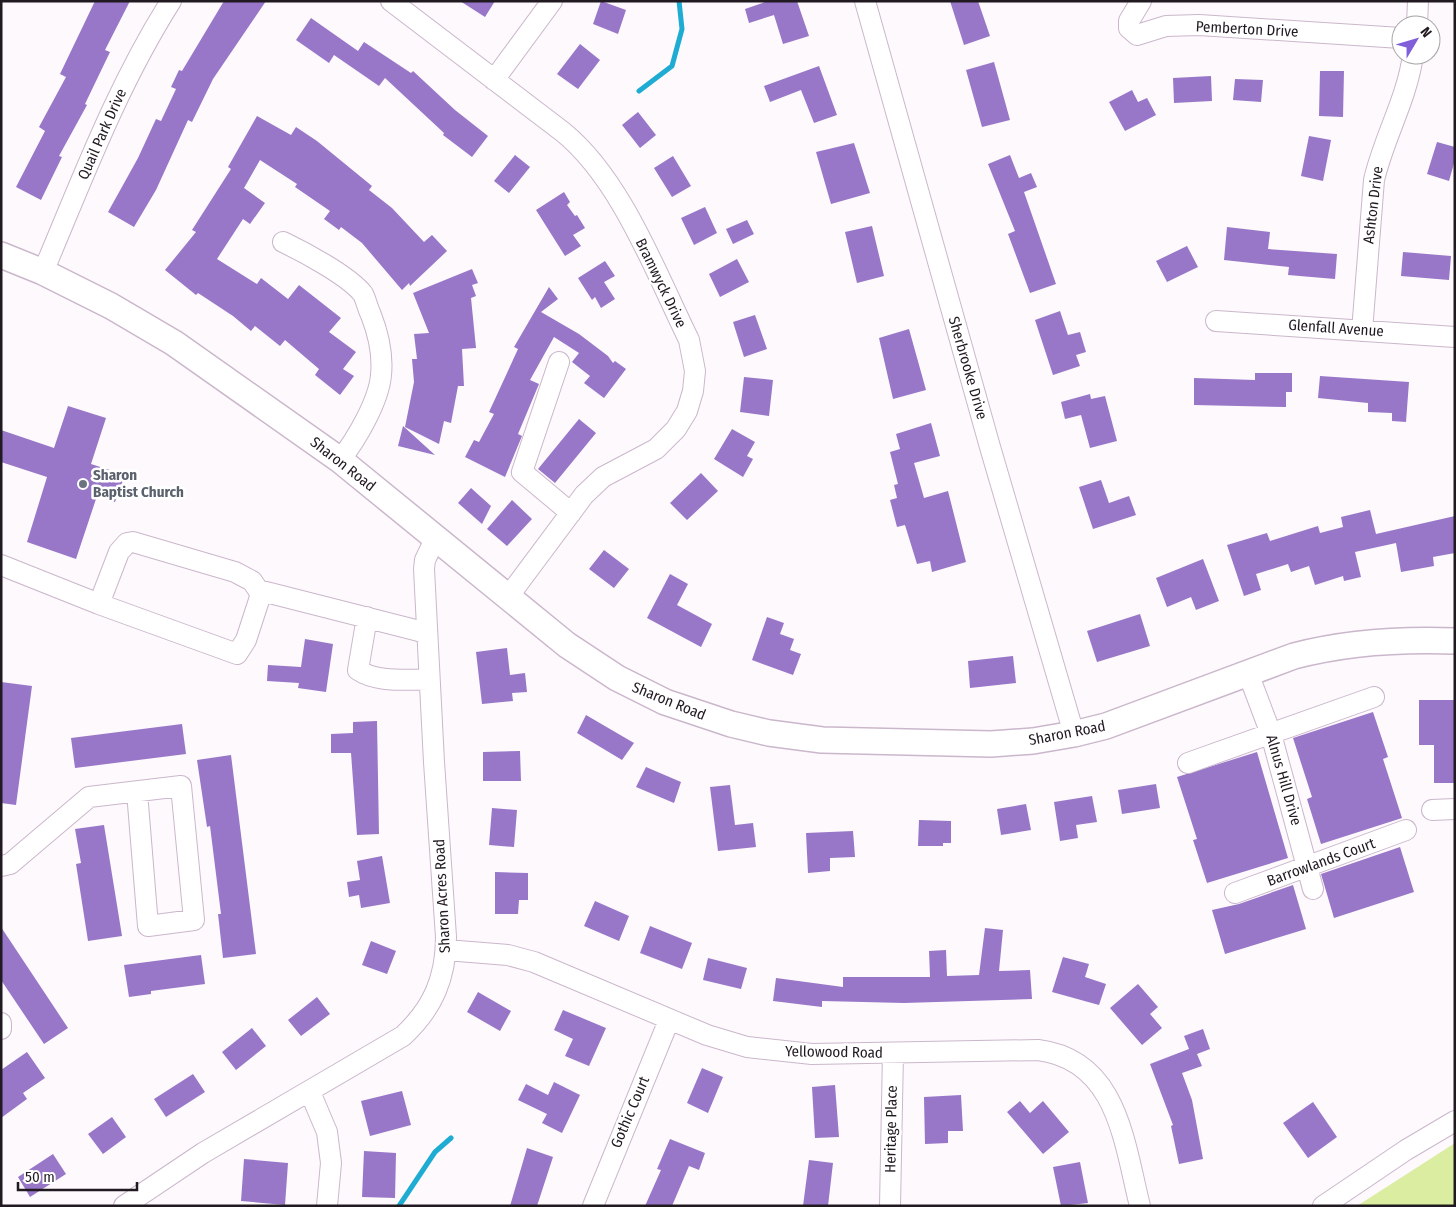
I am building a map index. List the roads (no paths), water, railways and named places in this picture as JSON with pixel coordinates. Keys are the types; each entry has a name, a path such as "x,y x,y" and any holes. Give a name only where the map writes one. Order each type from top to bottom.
{"main road":[{"name":"Sharon Road","path":"1,255 43,272 111,306 174,343 340,460 567,645 618,678 665,702 731,724 769,733 822,740 906,744 991,744 1074,734 1106,726 1294,656 1319,649 1372,642 1455,640"}],"street":[{"name":"Quail Park Drive","path":"43,272 113,108 128,76 170,1"},
{"name":"Bramwyck Drive","path":"391,1 569,137 601,172 631,222 688,340 694,357 693,391 687,410 676,429 656,449 603,477 584,496 508,597"},
{"path":"494,80 552,1"},
{"name":"Sherbrooke Drive","path":"864,1 987,438 1074,734"},
{"name":"Pemberton Drive","path":"1141,1 1129,21 1128,28 1137,35 1166,26 1199,25 1391,37"},
{"path":"1417,15 1418,1"},
{"name":"Ashton Drive","path":"1362,331 1374,180 1380,156 1406,90 1411,65"},
{"path":"283,242 304,251 342,276 362,294 376,328 381,376 369,414 352,445 340,460"},
{"name":"Glenfall Avenue","path":"1216,321 1455,337"},
{"path":"559,362 522,472 571,514"},
{"name":"Sharon Acres Road","path":"124,1206 203,1154 403,1036 416,1024 431,1004 442,980 446,950 424,569 425,560 435,539"},
{"path":"1,565 99,604 237,654 246,640 261,594 252,581 235,572 133,542 127,543 119,552 99,604"},
{"path":"258,590 427,633"},
{"path":"367,617 358,670 366,675 384,678 429,680"},
{"name":"Alnus Hill Drive","path":"1248,673 1271,734 1313,889"},
{"path":"1188,763 1374,697"},
{"path":"5,865 89,797 181,786 194,920 148,926 136,792"},
{"path":"1432,810 1455,809"},
{"name":"Barrowlands Court","path":"1235,893 1406,830"},
{"name":"Yellowood Road","path":"446,950 508,955 534,962 669,1020 707,1035 747,1047 783,1052 1038,1050 1064,1056 1082,1066 1105,1090 1115,1110 1140,1206"},
{"name":"Gothic Court","path":"593,1206 669,1020"},
{"path":"1,1023 1,1029"},
{"name":"Heritage Place","path":"890,1206 893,1052"},
{"path":"310,1092 327,1132 331,1163 327,1206"},
{"path":"1323,1206 1406,1150 1455,1121"}],"waterway":[{"path":"639,91 672,66 682,29 679,1"},
{"path":"399,1206 435,1152 451,1138"}],"place":[{"name":"Sharon Baptist Church","path":"83,484"}]}
